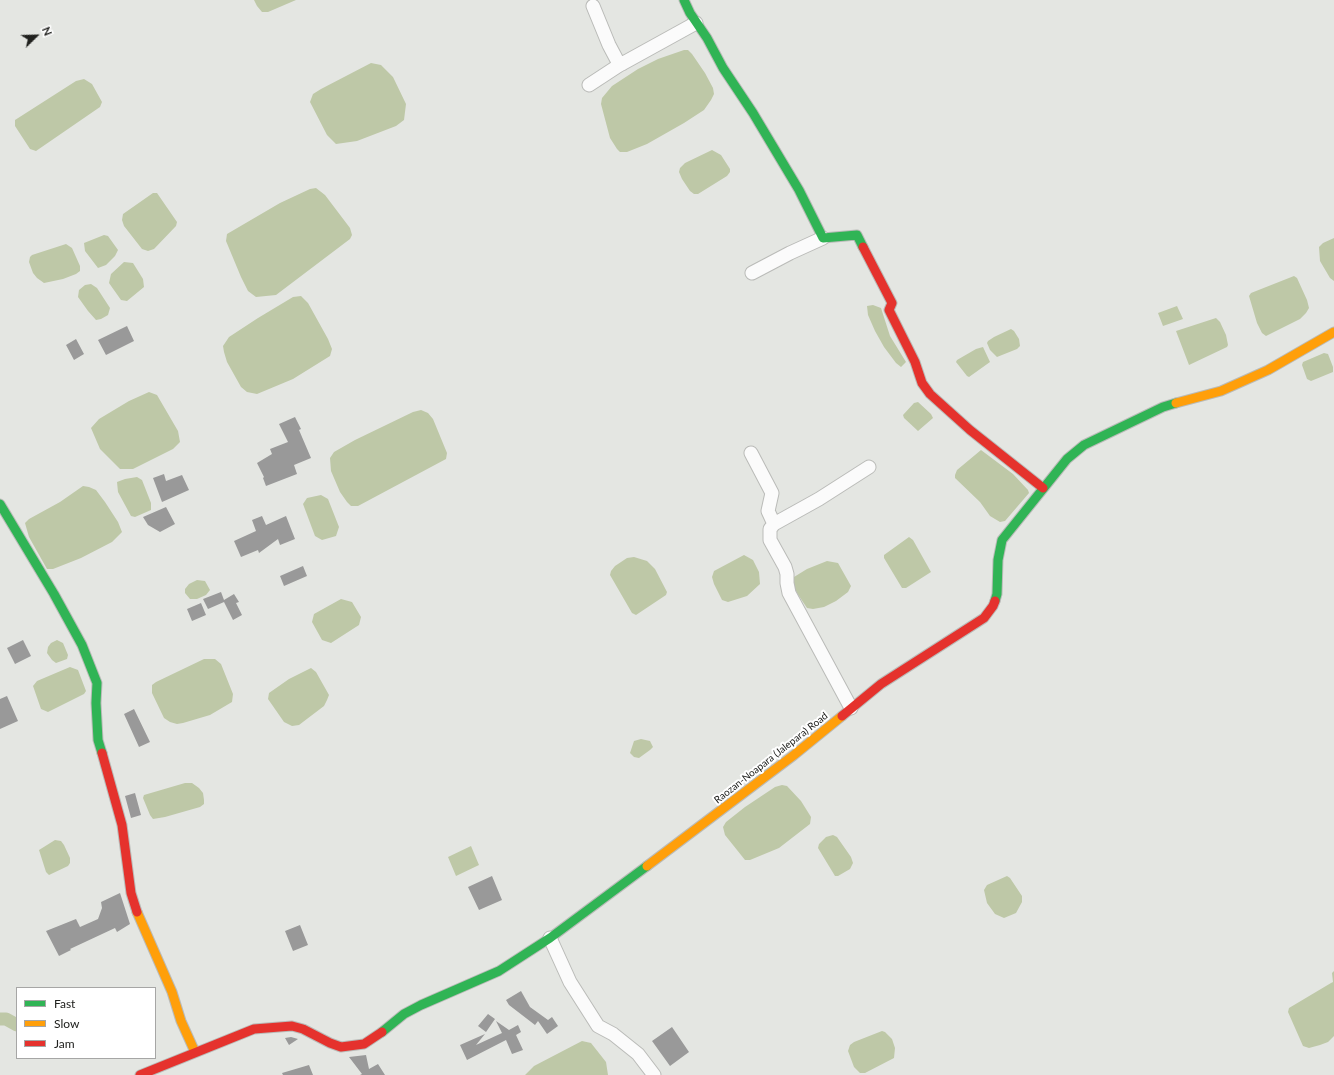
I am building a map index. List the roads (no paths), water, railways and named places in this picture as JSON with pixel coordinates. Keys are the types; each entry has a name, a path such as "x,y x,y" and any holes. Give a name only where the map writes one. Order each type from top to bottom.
{"main road":[{"path":"684,0 723,68 753,113 799,190 823,238 857,235 892,303 889,310 915,362 922,383 930,394 970,430 1043,488"},
{"name":"Raozan-Noapara (Jalepara) Road","path":"140,1075 254,1029 276,1026 292,1026 303,1029 341,1047 364,1044 404,1014 499,971 550,938 682,841 794,755 881,684 974,625 989,613 997,594 998,560 1002,540 1066,459 1084,445 1163,407 1221,391 1268,370 1334,332"},
{"path":"0,504 54,594 82,645 97,683 96,703 98,740 122,825 131,894 137,912 172,992 181,1021 195,1052"}],"street":[{"path":"593,6 609,46 618,62 622,64"},
{"path":"589,85 622,64 696,23"},
{"path":"752,273 823,238"},
{"path":"751,453 772,493 768,511 774,524"},
{"path":"851,708 789,593 786,584 787,574 785,567 770,540 770,529 774,524 819,499 869,467"},
{"path":"550,938 570,982 598,1026 613,1034 638,1054 654,1075"}],"waterway":[{"path":"0,1019 6,1019 16,1024"}]}
